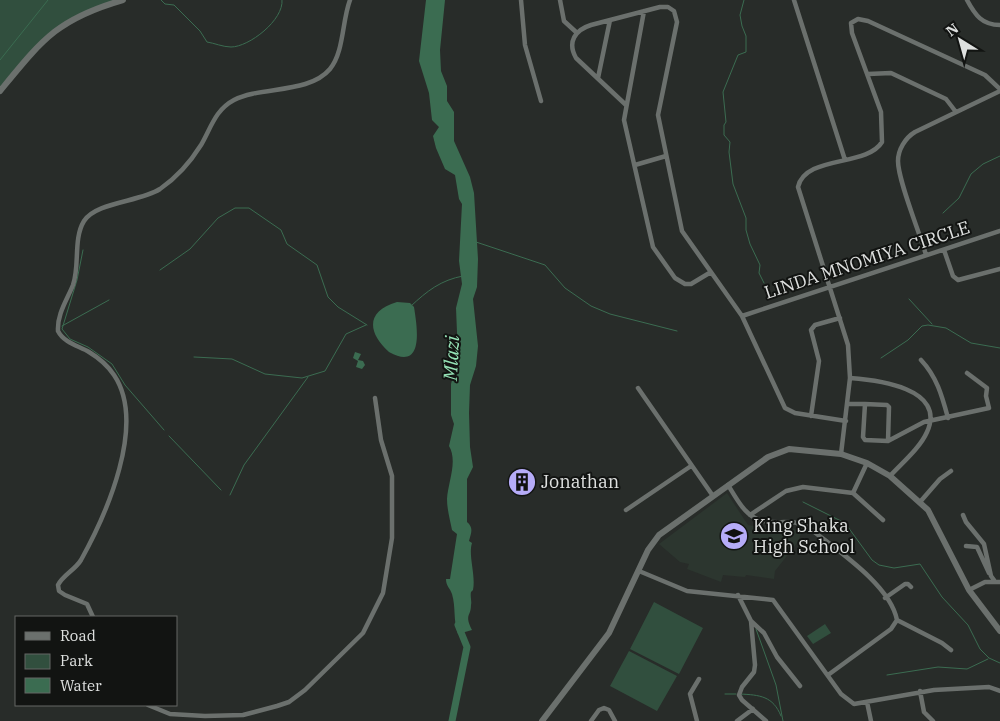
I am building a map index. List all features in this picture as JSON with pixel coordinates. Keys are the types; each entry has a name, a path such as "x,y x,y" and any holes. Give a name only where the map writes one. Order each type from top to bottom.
{"street":[{"path":"0,91 35,49 56,30 81,14 123,0"},
{"path":"93,616 87,604 65,596 59,591 58,585 81,561 105,510 120,467 126,425 123,399 114,375 93,354 67,341 58,331 64,305 73,284 83,224 89,215 97,210 142,197 166,184 192,158 216,116 230,103 246,96 301,84 326,73 338,52 350,0"},
{"path":"521,0 525,45 540,101"},
{"path":"560,0 564,22 576,32"},
{"path":"794,0 845,160"},
{"path":"967,0 986,24 1000,25"},
{"path":"626,104 574,55 572,44 576,32 585,27 610,20 668,7 674,11 677,17 658,115 683,233 742,316 782,404 790,411 846,422"},
{"path":"644,11 624,120 651,241 674,278 685,284 700,281 711,272"},
{"path":"841,454 850,378 848,345 798,187 800,180 809,172 874,151 882,142 881,112 851,25 856,19 868,21 988,76 1000,90 911,134 904,142 899,157 900,174 926,255"},
{"path":"598,78 610,20"},
{"path":"868,74 891,73 946,99 956,112"},
{"path":"634,165 666,156"},
{"name":"LINDA MNOMIYA CIRCLE","path":"742,316 1000,231"},
{"path":"944,250 953,276 958,280 1000,268"},
{"path":"811,416 819,361 811,330 816,325 840,318"},
{"path":"921,360 938,384 948,418"},
{"path":"865,404 862,437 865,440 888,441 931,421 989,408 986,396 987,388 967,373"},
{"path":"850,378 879,381 917,395 930,412 931,421 925,436 890,476"},
{"path":"638,388 712,496"},
{"path":"150,706 170,714 205,716 243,714 289,702 305,690 363,633 383,593 392,538 392,476 381,440 375,398"},
{"path":"848,404 887,405 889,407 888,441"},
{"path":"542,721 609,633 648,550 659,534 768,457 789,449 841,454 867,463 890,476 920,502 934,520 969,590 1000,631"},
{"path":"853,493 867,463"},
{"path":"626,510 691,466"},
{"path":"920,502 940,479 951,471"},
{"path":"728,485 750,515 765,522 792,521 808,527 868,575 894,611 897,620 942,642 951,650"},
{"path":"750,515 777,495 797,487 853,493 883,520"},
{"path":"963,515 966,522 984,544 992,578"},
{"path":"966,546 978,549 992,578 1000,582"},
{"path":"639,571 682,589 767,598 775,602 849,702 856,704 920,692 989,687 1000,691"},
{"path":"969,590 992,578"},
{"path":"885,598 905,584 911,587"},
{"path":"738,596 751,621 764,633 777,657 800,686"},
{"path":"828,675 892,629 897,620"},
{"path":"751,621 755,669 740,695 766,721"},
{"path":"697,721 690,694 699,678"},
{"path":"920,692 924,712 933,721"},
{"path":"867,702 871,721"},
{"path":"590,721 602,708 609,710 615,721"},
{"path":"737,721 753,709"}],"shaded area":[{"name":"King Shaka High School","path":"727,493 748,525 771,529 786,527 802,531 798,542 775,571 774,579 746,575 745,577 723,575 721,582 687,569 689,564 680,562 659,544"}],"green space":[{"path":"0,0 121,0 61,25 0,91"},
{"path":"654,602 703,628 679,674 630,649"},
{"path":"825,624 831,633 813,644 807,636"},
{"path":"629,651 677,676 657,711 610,686"}],"water":[{"path":"426,0 445,0 440,50 441,71 447,86 447,101 454,112 454,141 470,177 474,193 478,259 477,287 473,299 478,346 476,366 470,385 469,413 470,447 473,467 467,479 467,522 471,529 469,541 472,543 471,553 474,578 473,590 471,592 471,609 468,618 472,630 458,634 453,599 446,579 450,579 457,534 452,530 447,499 453,465 452,452 449,446 454,424 451,415 451,384 458,357 456,308 462,284 459,261 462,204 459,199 455,175 445,169 436,148 433,136 439,127 432,120 429,93 419,61"},
{"path":"397,302 410,303 414,307 417,335 414,352 409,356 401,357 389,352 374,330 373,323 375,317 387,306"},
{"path":"355,352 361,354 358,360 363,361 365,365 362,369 356,367 358,361 353,358"}],"waterway":[{"path":"0,60 48,0"},
{"path":"161,0 165,4 174,5 200,31 207,42 231,47 247,42 264,31 277,16 282,0"},
{"path":"744,0 740,15 746,36 746,52 738,55 723,92 726,122 724,125 724,135 730,142 729,152 733,184 746,218 746,230 760,265 759,273 764,283"},
{"path":"943,213 959,198 971,174 983,164 1000,156"},
{"path":"160,270 190,249 218,218 235,208 249,208 281,230 287,244 317,265 328,297 338,307 367,325"},
{"path":"476,242 545,265 565,288 591,306 610,314 677,331"},
{"path":"83,250 77,280 62,329 70,339 88,347 112,364 125,385 164,430"},
{"path":"411,306 435,287 448,280 463,276"},
{"path":"909,299 932,324"},
{"path":"62,326 109,300"},
{"path":"194,357 232,359 265,374 302,378 325,371 346,334 366,325"},
{"path":"881,358 908,340 922,326 928,325 946,328 971,343 1000,348"},
{"path":"230,495 244,465 308,377"},
{"path":"169,436 221,490"},
{"path":"803,502 845,523 872,560 879,565 894,568 920,564 942,597 968,625 980,649 989,658 1000,663"},
{"name":"Mlazi","path":"452,721 467,647 458,625"},
{"path":"756,629 776,685 783,721"},
{"path":"887,675 938,667 967,669 988,659"},
{"path":"725,694 736,694"},
{"path":"740,694 765,698 774,704 781,716"}],"place":[{"name":"Jonathan","path":"522,482"},
{"name":"King Shaka High School","path":"734,536"}]}
